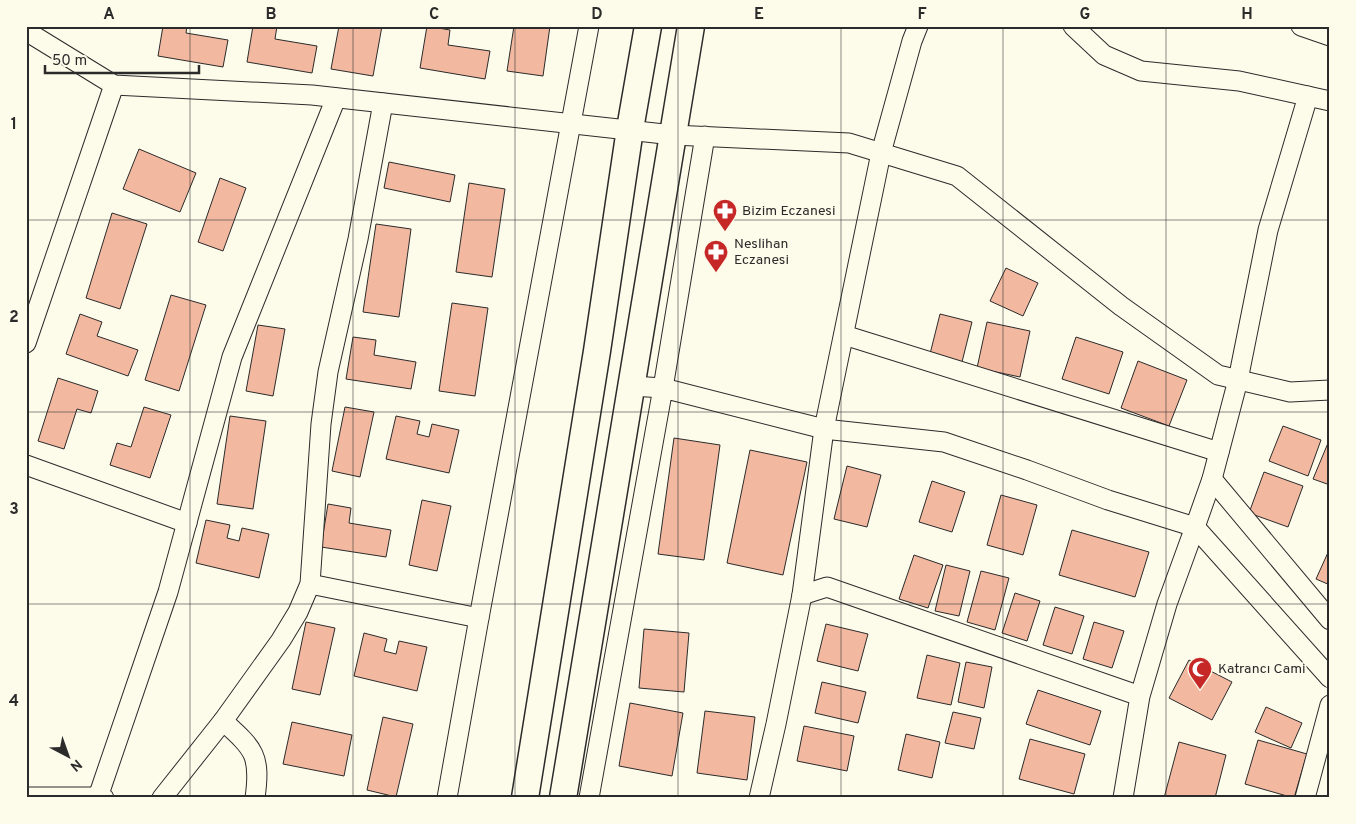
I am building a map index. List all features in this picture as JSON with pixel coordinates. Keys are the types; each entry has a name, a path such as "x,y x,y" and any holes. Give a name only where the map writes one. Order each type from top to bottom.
{"main road":[{"path":"525,798 597,351 630,129 648,26"},
{"path":"563,798 691,26"}],"street":[{"path":"448,798 479,618 589,26"},
{"path":"758,798 776,724 802,595 824,429 881,153 912,41 918,26"},
{"path":"1073,26 1104,56 1141,71 1239,82 1330,101"},
{"path":"1301,26 1330,36"},
{"path":"26,31 114,86 336,98 673,135 849,143 957,176 1120,306 1218,376 1290,392 1330,390"},
{"path":"26,343 114,86"},
{"path":"1123,798 1140,696 1167,604 1212,479 1238,380 1268,230 1308,96"},
{"path":"26,797 101,797 168,592 232,358 336,98"},
{"path":"162,798 223,721 281,640 298,612 310,584 321,424 328,372 358,238 382,103"},
{"path":"589,798 663,388 705,136"},
{"path":"844,334 1219,452"},
{"path":"632,386 663,388 824,429 944,442 1108,500 1195,527 1330,678"},
{"path":"26,465 187,524"},
{"path":"1212,479 1330,620"},
{"path":"310,584 479,618"},
{"path":"802,595 828,587 1140,696"},
{"path":"1305,798 1330,705"},
{"path":"223,721 249,746 257,761 258,778 255,798"}],"building":[{"path":"163,26 187,26 186,33 228,40 223,67 158,56"},
{"path":"253,26 277,26 275,39 317,46 312,73 247,62"},
{"path":"339,26 382,26 373,76 331,69"},
{"path":"427,26 450,30 448,45 490,51 485,79 420,68"},
{"path":"514,26 550,26 543,76 507,71"},
{"path":"139,149 196,173 180,212 123,189"},
{"path":"389,162 455,175 450,202 384,188"},
{"path":"220,178 246,188 223,251 198,242"},
{"path":"469,183 505,189 492,277 456,272"},
{"path":"112,213 147,224 120,309 86,298"},
{"path":"376,224 411,229 399,317 363,312"},
{"path":"1006,268 1038,283 1023,316 990,301"},
{"path":"171,295 206,305 179,391 145,380"},
{"path":"452,303 488,308 475,396 439,391"},
{"path":"80,314 102,322 97,336 138,350 128,376 66,354"},
{"path":"940,314 972,322 962,362 930,354"},
{"path":"987,322 1030,331 1020,377 977,368"},
{"path":"258,325 285,329 273,396 246,391"},
{"path":"353,337 376,340 374,355 416,362 411,389 346,379"},
{"path":"1076,337 1123,352 1109,394 1062,379"},
{"path":"1138,361 1187,380 1169,426 1121,408"},
{"path":"58,378 98,391 91,413 77,409 64,449 38,441"},
{"path":"144,407 171,415 150,478 110,465 117,443 131,447"},
{"path":"345,407 374,412 360,477 332,471"},
{"path":"230,416 266,421 253,509 217,504"},
{"path":"396,416 420,421 417,434 429,437 432,424 459,430 449,473 386,459"},
{"path":"1283,426 1321,440 1308,476 1269,461"},
{"path":"674,438 720,445 704,560 658,554"},
{"path":"1328,443 1330,444 1330,485 1313,479"},
{"path":"750,450 807,462 783,575 727,563"},
{"path":"847,466 881,475 867,527 834,519"},
{"path":"1264,472 1303,486 1288,527 1249,513"},
{"path":"932,481 965,492 952,532 919,522"},
{"path":"1001,495 1037,505 1023,555 987,545"},
{"path":"422,500 451,506 437,571 409,565"},
{"path":"328,504 351,508 349,523 391,530 386,557 321,547"},
{"path":"206,520 230,525 227,538 239,541 242,528 269,534 259,578 196,563"},
{"path":"1072,530 1149,552 1135,597 1059,575"},
{"path":"1330,548 1330,585 1316,579"},
{"path":"914,555 943,565 928,608 899,599"},
{"path":"946,565 970,571 959,616 935,611"},
{"path":"981,571 1009,578 995,630 967,622"},
{"path":"1015,593 1040,601 1027,641 1002,633"},
{"path":"1055,607 1084,616 1072,654 1043,645"},
{"path":"306,622 335,628 320,695 292,689"},
{"path":"1094,622 1124,631 1112,668 1083,659"},
{"path":"826,624 868,634 858,671 817,661"},
{"path":"644,629 689,633 684,692 639,688"},
{"path":"364,633 387,639 384,651 396,654 399,641 427,647 417,691 354,676"},
{"path":"927,655 960,663 951,705 917,698"},
{"name":"Katrancı Cami","path":"1189,660 1232,682 1212,720 1169,698"},
{"path":"966,662 992,667 984,708 958,702"},
{"path":"822,682 866,692 858,723 815,713"},
{"path":"1038,690 1101,711 1090,745 1026,724"},
{"path":"630,703 683,713 672,776 619,766"},
{"path":"1266,707 1302,723 1291,748 1255,732"},
{"path":"705,711 755,717 747,780 697,773"},
{"path":"953,712 981,718 974,749 945,743"},
{"path":"383,717 413,724 396,797 367,790"},
{"path":"292,722 352,735 344,776 283,764"},
{"path":"804,726 854,736 847,771 797,761"},
{"path":"906,734 940,742 932,778 898,770"},
{"path":"1030,739 1085,754 1074,794 1019,779"},
{"path":"1258,740 1307,754 1294,798 1245,784"},
{"path":"1179,742 1226,755 1215,798 1164,798"}],"place":[{"name":"Bizim Eczanesi","path":"725,232"},
{"name":"Neslihan Eczanesi","path":"716,273"},
{"name":"Katrancı Cami","path":"1200,690"}]}
